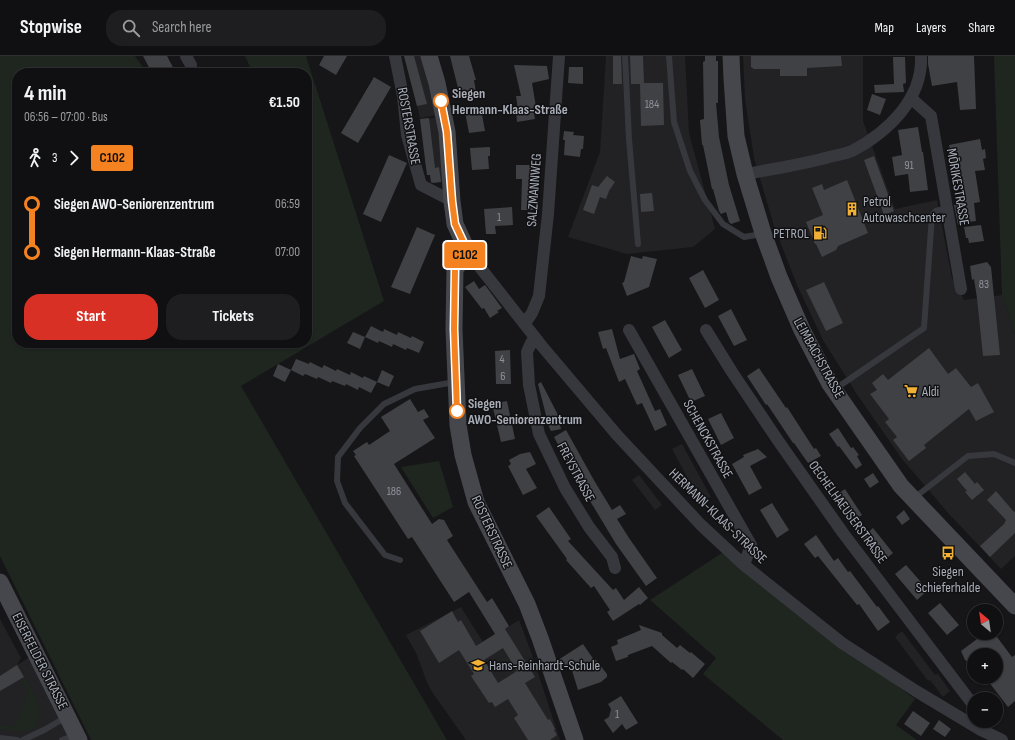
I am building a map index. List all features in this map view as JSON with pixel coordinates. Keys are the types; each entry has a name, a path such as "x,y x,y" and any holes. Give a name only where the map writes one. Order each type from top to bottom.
{"main road":[{"path":"429,56 437,83 447,132 455,224 468,252"},
{"name":"LEIMBACHSTRASSE","path":"731,56 736,136 745,174 763,233 779,277 802,330 834,390 901,486 1015,606"},
{"name":"ROSTERSTRASSE","path":"468,252 455,269 454,329 456,382 458,425 463,455 476,502 527,604 576,740"},
{"name":"EISERFELDER STRASSE","path":"0,582 67,716 73,738"}],"street":[{"name":"ROSTERSTRASSE","path":"396,56 403,96 407,135 421,185 452,201"},
{"name":"SALZMANNWEG","path":"525,322 532,313 539,296 542,276 559,56"},
{"path":"745,174 802,164 851,152 887,129 912,99 922,69 921,56"},
{"name":"MÖRIKESTRASSE","path":"912,99 931,116 961,289"},
{"name":"HERMANN-KLAAS-STRASSE","path":"468,252 525,322 535,337 622,441 701,525 744,565 842,642 916,691 967,718"},
{"name":"SCHENCKSTRASSE","path":"629,330 751,545 744,565"},
{"name":"OECHELHAEUSERSTRASSE","path":"706,330 732,372 842,533 888,590 967,697"},
{"name":"FREYSTRASSE","path":"535,337 527,352 529,385 538,434 565,488 589,527 612,557 615,568"},
{"name":"HERMANN-KLAAS-STRASSE","path":"984,728 1002,740"}],"lane":[{"path":"625,56 629,139 638,244"},
{"path":"669,56 674,122 690,170 705,200 723,224 744,237 763,233"},
{"path":"834,390 924,328 932,215 936,211 947,208"},
{"path":"400,560 385,555 345,503 337,481 338,457 360,428 384,404 414,389 456,382"},
{"path":"913,499 968,456 994,454 1015,463"},
{"path":"23,740 46,730 67,716"},
{"path":"0,738 5,740 17,740"}],"shaded area":[{"path":"0,56 135,56 143,68 12,68 12,348 305,348 241,386 447,740 91,740 0,556"},
{"path":"245,56 306,56 310,68 251,68"},
{"path":"404,56 423,56 439,115 420,118"},
{"path":"606,56 685,56 689,133 715,229 693,247 627,254 568,237 600,152"},
{"path":"743,56 863,56 863,121 895,209 937,200 952,278 964,300 1002,295 1015,334 1015,556 1001,569 949,514 902,459 858,396 823,340 797,285 774,226 754,158 745,99"},
{"path":"994,56 1015,56 1015,334 1002,295"},
{"path":"312,75 384,301 312,344"},
{"path":"438,117 444,181 431,183 429,169 426,169 420,120"},
{"path":"682,444 711,497 701,503 672,449"},
{"path":"439,461 453,507 433,518 401,467"},
{"path":"639,475 662,505 655,510 632,480"},
{"path":"722,553 915,699 896,725 917,740 783,740 703,674 716,658 650,600"},
{"name":"Hans-Reinhardt-Schule","path":"461,607 483,642 519,620 560,740 466,740 432,692 417,655 406,635"},
{"path":"0,619 21,658 17,665 36,653 79,740 0,740"},
{"path":"902,631 935,675 938,674 950,691 943,697 930,680 928,681 895,637"},
{"path":"26,678 35,695 39,707 40,713 36,724 38,727 29,731 0,729 0,724 14,727 28,692 21,681"}],"building":[{"path":"143,56 167,56 173,68 149,68"},
{"path":"324,56 347,56 336,75 319,65"},
{"path":"404,56 414,56 427,104 417,106"},
{"path":"450,56 469,56 476,80 474,80 476,92 460,96"},
{"path":"613,56 621,56 622,84 613,84"},
{"path":"630,56 643,56 644,83 663,83 664,125 641,126 640,84 631,84"},
{"path":"705,56 716,56 716,61 718,61 718,103 716,103 719,137 729,185 740,221 731,224 726,212 721,214 719,211 712,189 702,145 700,120 704,119 703,62 705,61"},
{"path":"751,56 841,56 842,66 807,68 807,76 780,76 780,69 754,69 751,67"},
{"path":"928,56 974,56 976,109 960,110 957,82 932,86"},
{"path":"893,57 905,57 906,83 903,84 904,92 875,93 874,85 894,84"},
{"path":"514,65 547,66 549,79 532,83 536,107 533,108 535,119 517,122 516,110 518,109 516,96 521,96"},
{"path":"569,67 583,67 583,84 568,83"},
{"path":"374,77 391,87 358,143 341,133"},
{"path":"872,94 886,99 880,115 867,110"},
{"path":"481,109 485,131 469,133 465,112"},
{"path":"429,118 435,168 439,167 441,182 433,183 431,182 430,175 427,175 420,119"},
{"path":"918,127 928,190 910,192 908,174 895,176 892,157 902,155 898,130"},
{"path":"564,131 574,132 573,135 584,136 583,149 581,149 580,157 564,155"},
{"path":"980,139 982,150 985,149 986,158 983,159 985,170 975,171 980,202 974,203 976,221 969,222 962,185 956,186 949,145"},
{"path":"490,147 490,156 488,156 489,169 472,170 470,148"},
{"path":"389,155 407,163 381,222 363,214"},
{"path":"874,156 894,211 884,215 864,160"},
{"path":"516,165 534,165 533,210 521,210 522,179 516,179"},
{"path":"607,176 615,182 606,199 600,197 594,214 583,210 592,185 598,187"},
{"path":"847,180 868,233 838,246 836,250 822,257 806,222 823,215 812,188 822,184 824,190"},
{"path":"652,193 654,211 641,212 640,194"},
{"path":"961,204 965,224 958,225 954,205"},
{"path":"512,207 513,225 495,226 496,234 486,234 484,209"},
{"path":"981,225 984,241 969,243 968,238 966,238 964,227"},
{"path":"417,227 435,235 410,294 391,287"},
{"path":"631,256 642,259 643,256 657,259 649,287 627,296 622,283 624,282"},
{"path":"987,262 991,267 1000,355 983,356 977,298 970,266"},
{"path":"703,270 719,300 705,308 689,278"},
{"path":"474,281 479,289 485,285 502,308 490,318 484,308 482,309 465,287"},
{"path":"824,282 843,323 826,331 806,290"},
{"path":"731,309 747,340 734,346 718,316"},
{"path":"665,320 682,350 669,358 652,327"},
{"path":"371,326 383,332 384,329 397,335 398,332 411,338 412,336 424,342 419,353 407,348 406,350 393,344 392,347 379,341 378,343 365,337"},
{"path":"612,329 620,359 634,354 640,369 637,371 655,411 660,409 667,425 655,431 642,403 637,405 625,379 619,382 606,348 603,349 598,332"},
{"path":"353,332 365,337 360,349 347,343"},
{"path":"929,348 948,374 956,368 971,387 978,383 994,412 976,421 969,409 924,445 926,448 909,461 893,440 897,437 885,422 889,419 870,394 877,390 872,383 883,374 888,380"},
{"path":"510,350 511,384 496,384 495,351"},
{"path":"296,359 309,364 310,362 322,368 324,365 336,371 337,369 350,375 351,372 363,378 364,376 377,382 371,393 359,387 358,390 346,384 345,386 332,381 331,383 318,377 317,379 305,374 303,376 291,370"},
{"path":"278,364 291,370 285,382 273,376"},
{"path":"759,368 786,408 787,407 814,449 816,448 821,456 808,463 767,404 766,405 747,376"},
{"path":"692,369 705,396 691,402 678,375"},
{"path":"382,370 394,376 389,387 377,382"},
{"path":"541,382 557,413 561,429 551,431 549,427 538,384"},
{"path":"410,399 418,412 424,409 429,417 423,420 435,438 394,464 432,524 439,519 444,520 453,536 447,540 487,602 492,598 509,626 505,629 535,677 525,683 548,720 550,719 555,729 554,730 557,735 550,740 528,740 514,718 518,715 508,699 495,707 492,702 489,703 471,676 474,674 459,650 439,663 420,631 452,611 458,622 461,620 476,646 495,634 469,592 454,602 412,537 408,539 354,456 356,455 353,451 367,442 369,445 390,431 381,417","holes":["503,648 517,671 498,683 484,660"]},
{"path":"507,401 515,439 501,442 492,404"},
{"path":"721,413 734,438 721,445 708,419"},
{"path":"838,428 851,448 853,447 859,455 857,456 862,465 856,469 829,434"},
{"path":"566,430 612,510 620,505 626,514 617,519 657,578 646,586 616,544 575,476 554,437"},
{"path":"758,449 767,457 750,466 762,488 749,495 732,464 744,457 743,455"},
{"path":"530,452 536,464 526,469 537,488 523,495 508,466 511,464 509,460 520,454"},
{"path":"965,472 975,484 977,482 984,490 972,500 957,479"},
{"path":"873,473 879,482 870,488 864,479"},
{"path":"845,489 862,515 849,523 833,497"},
{"path":"996,491 1014,512 1015,511 1015,533 990,557 980,546 1004,524 1006,520 987,500"},
{"path":"772,503 789,530 777,538 760,510"},
{"path":"549,507 571,539 568,541 613,590 616,588 624,600 639,587 648,598 640,605 639,604 613,621 607,612 610,610 594,586 591,588 566,560 567,559 536,516"},
{"path":"904,510 910,519 902,525 896,517"},
{"path":"873,528 893,553 882,562 862,538"},
{"path":"816,535 834,561 838,558 848,572 850,571 890,622 878,631 859,604 857,605 818,556 815,558 804,544"},
{"path":"906,565 928,590 917,600 895,574"},
{"path":"940,603 959,625 947,635 928,613"},
{"path":"639,625 662,633 662,635 677,648 680,645 705,664 693,678 683,669 682,670 672,662 671,663 652,646 616,661 611,647 618,644 617,640 641,630"},
{"path":"976,640 999,640 1012,657 1015,655 1015,701 1008,707 1003,700 1003,692 996,692 990,684 1003,684 1003,648 967,648 967,661 961,651"},
{"path":"583,644 594,660 595,659 607,674 607,677 601,682 578,690 570,664 564,668 558,660"},
{"path":"17,665 24,677 0,691 0,676"},
{"path":"621,696 638,723 626,730 622,724 613,733 604,720 609,717 611,709 608,704"},
{"path":"913,711 930,723 921,736 904,724"},
{"path":"939,720 951,729 945,737 933,729"}],"bus line":[{"name":"C102","path":"441,101 447,132 455,224 468,252 455,269 454,329 457,411"}],"place":[{"name":"Siegen Hermann-Klaas-Straße","path":"441,101"},
{"name":"Petrol Autowaschcenter","path":"852,209"},
{"name":"PETROL","path":"820,233"},
{"name":"Aldi","path":"911,391"},
{"name":"Siegen AWO-Seniorenzentrum","path":"457,411"},
{"name":"Siegen Schieferhalde","path":"948,553"},
{"name":"Hans-Reinhardt-Schule","path":"478,665"}]}
